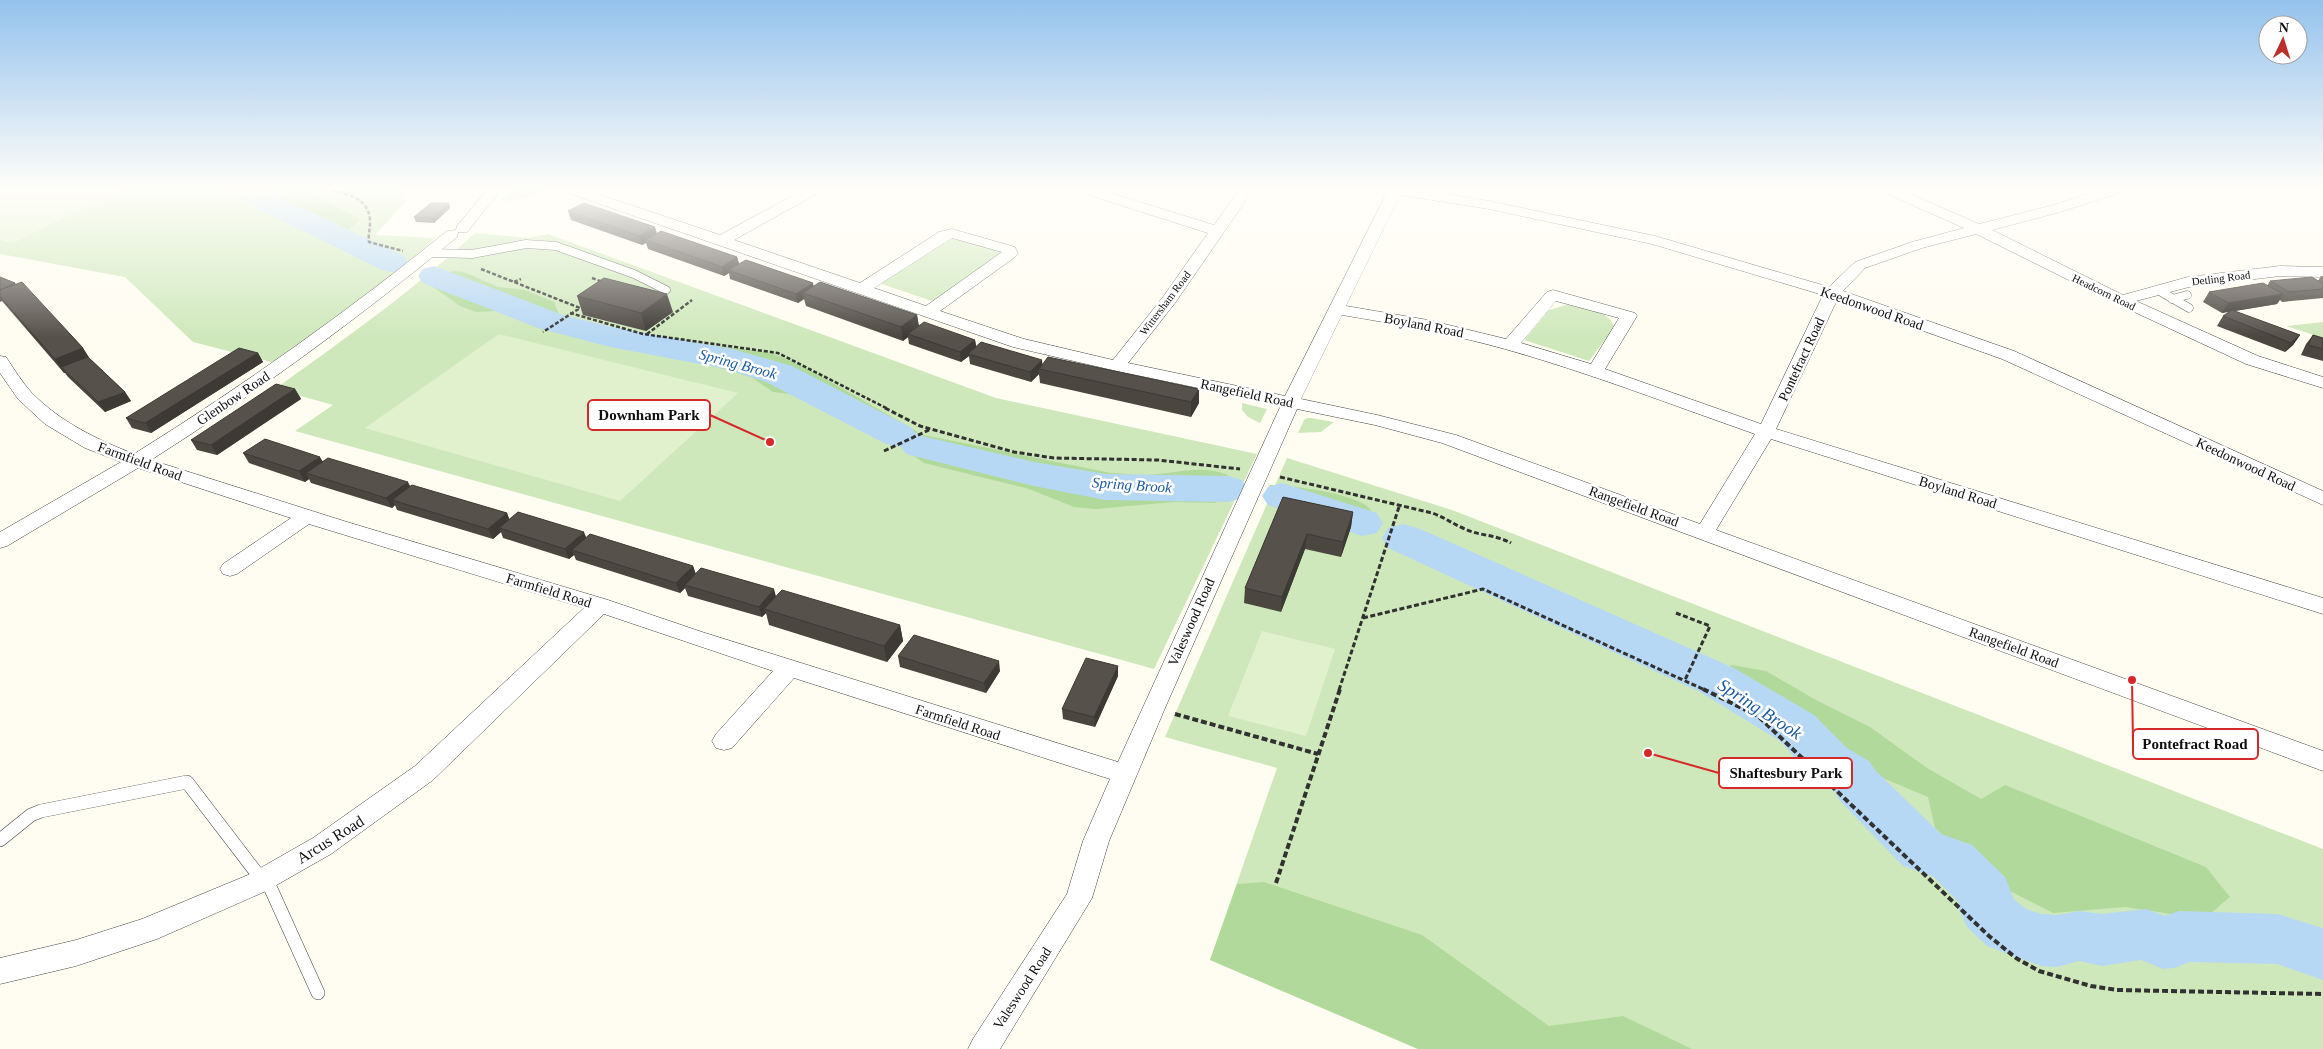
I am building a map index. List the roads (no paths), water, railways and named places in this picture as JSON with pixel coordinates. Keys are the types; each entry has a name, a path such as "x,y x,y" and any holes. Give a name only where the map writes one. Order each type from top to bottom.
{"street":[{"name":"Glenbow Road","path":"0,540 135,461 291,359 376,297 448,239"},
{"name":"Rangefield Road","path":"715,239 1019,343 1116,366 1377,420 1449,439 2323,761"},
{"path":"721,241 725,239"},
{"path":"862,289 938,239"},
{"path":"928,312 1010,254 1010,250 972,239"},
{"name":"Wittersham Road","path":"1116,366 1169,300 1211,239"},
{"name":"Valeswood Road","path":"983,1049 1079,898 1096,841 1153,708 1259,472 1372,239"},
{"name":"Keedonwood Road","path":"1650,239 1832,293 2008,355 2323,499"},
{"name":"Pontefract Road","path":"1705,532 1766,432 1832,293 1860,265 1917,245 1942,239"},
{"name":"Headcorn Road","path":"1998,239 2121,300 2252,360 2323,383"},
{"name":"Detling Road","path":"2121,300 2188,282 2280,271 2323,272"},
{"path":"1510,344 1553,295 1629,316 1595,370"},
{"name":"Boyland Road","path":"1337,309 1428,325 1510,344 1595,370 1766,432 2323,606"},
{"name":"Farmfield Road","path":"0,361 24,395 51,420 92,444 135,461 307,516 600,605 694,638 1126,774"},
{"path":"230,569 307,516"},
{"name":"Arcus Road","path":"0,971 76,954 147,930 264,879 322,846 424,773 600,605"},
{"path":"724,741 790,667"}],"lane":[{"path":"429,253 472,254 526,244 556,246 634,274 666,290"},
{"path":"2158,290 2189,308"},
{"path":"2172,299 2187,296"},
{"path":"0,840 31,815 41,811 187,782 264,879 318,993"}],"waterway":[{"name":"Spring Brook","path":"343,239 393,263"},
{"name":"Spring Brook","path":"434,276 550,321"},
{"name":"Spring Brook","path":"565,325 610,337 732,360 779,374 899,436"},
{"name":"Spring Brook","path":"920,446 1034,474 1105,487 1228,489"},
{"path":"1282,496 1362,523"},
{"name":"Spring Brook","path":"1403,538 1717,680 1797,728 1829,762 1851,775 1858,786 1922,850 1953,861 1986,894 1987,910 2007,928 2041,940 2057,941 2079,936 2102,940 2146,934 2163,943 2174,942 2179,936 2277,939 2323,954"}],"place":[{"name":"Downham Park","path":"770,442"},
{"name":"Pontefract Road","path":"2132,680"},
{"name":"Shaftesbury Park","path":"1648,753"}]}
